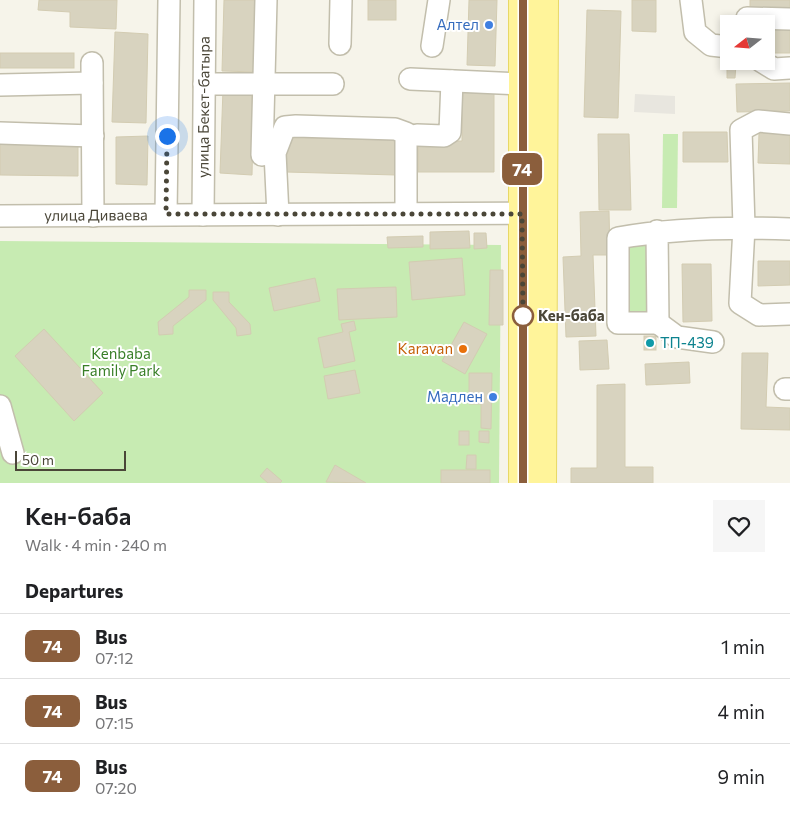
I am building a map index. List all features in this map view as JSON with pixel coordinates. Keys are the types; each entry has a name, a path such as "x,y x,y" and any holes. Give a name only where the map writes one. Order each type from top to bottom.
{"main road":[{"path":"523,0 523,84 532,213 542,483"},
{"path":"523,483 532,213 544,0"}],"street":[{"path":"166,214 169,0"},
{"name":"улица Бекет-батыра","path":"203,216 205,0"},
{"path":"262,155 266,84 266,0"},
{"path":"340,0 340,44"},
{"path":"432,46 439,0"},
{"path":"691,0 695,32 711,45 720,46"},
{"path":"775,19 790,19"},
{"path":"775,69 790,68"},
{"path":"0,84 92,73 93,216"},
{"path":"410,79 523,84"},
{"path":"417,135 444,136 450,132 452,81"},
{"path":"204,84 333,84"},
{"path":"790,124 758,121 741,130 744,228 740,303 759,315 790,314"},
{"path":"278,214 275,153 285,127 296,126 395,129 406,133 406,213"},
{"path":"0,133 93,136"},
{"name":"улица Диваева","path":"0,216 532,213"},
{"path":"713,342 677,337 658,323 618,323 618,238 657,231 744,228 790,229"},
{"path":"657,231 658,323"},
{"path":"0,406 12,453"}],"shaded area":[{"path":"635,94 675,96 675,114 634,112"}],"green space":[{"path":"663,134 678,134 677,208 662,208"},
{"name":"Kenbaba Family Park","path":"0,241 501,245 499,483 0,483"},
{"path":"624,246 651,246 652,312 625,312"}],"building":[{"path":"39,0 117,0 116,29 70,27 70,12 38,10"},
{"path":"224,0 258,0 256,72 222,71"},
{"path":"368,0 396,0 396,20 368,20"},
{"path":"469,0 497,0 495,66 467,65"},
{"path":"632,0 656,0 656,32 632,31"},
{"path":"750,0 790,0 790,11 750,11"},
{"path":"587,10 621,11 618,118 584,117"},
{"path":"775,29 790,29 790,53 775,53"},
{"path":"115,32 148,34 146,123 112,122"},
{"path":"0,53 74,53 74,68 0,68"},
{"path":"727,70 736,70 735,78 727,78"},
{"path":"790,83 790,111 737,112 736,84"},
{"path":"223,89 254,90 252,175 220,173"},
{"path":"462,90 494,91 494,172 418,172 418,141 462,141"},
{"path":"683,132 727,132 728,162 683,162"},
{"path":"759,133 790,134 790,164 758,163"},
{"path":"598,134 629,134 631,210 599,210"},
{"path":"148,136 147,185 116,184 116,137"},
{"path":"287,137 397,140 396,175 286,172"},
{"path":"0,139 78,140 78,176 0,175"},
{"path":"609,211 610,255 593,255 596,336 566,337 563,257 581,256 580,212"},
{"path":"469,231 470,248 430,249 430,232"},
{"path":"474,233 486,233 487,248 474,249"},
{"path":"423,236 423,247 388,248 387,237"},
{"path":"462,258 465,295 412,300 409,262"},
{"path":"758,261 790,261 790,285 758,286"},
{"path":"682,264 711,264 712,321 683,322"},
{"path":"490,270 503,270 503,325 489,325"},
{"path":"315,278 320,301 274,311 269,288"},
{"path":"396,287 397,317 339,320 337,289"},
{"path":"189,290 206,290 206,300 173,326 173,334 159,335 158,322 189,297"},
{"path":"213,292 229,292 229,302 250,324 251,334 237,336 236,328 213,300"},
{"path":"354,321 356,330 349,332 355,361 324,368 318,338 343,332 341,324"},
{"path":"464,322 487,334 465,374 442,361"},
{"path":"44,329 103,393 74,421 15,356"},
{"name":"ТП-439","path":"644,336 656,336 656,350 644,350"},
{"path":"607,340 609,369 580,370 579,341"},
{"path":"742,353 768,353 766,407 790,408 790,430 741,429"},
{"path":"689,362 690,383 646,385 645,364"},
{"path":"355,370 360,393 328,399 324,376"},
{"path":"469,373 492,373 491,429 481,428 481,404 469,404"},
{"path":"625,384 625,467 653,467 653,483 571,483 571,468 597,468 597,385"},
{"path":"459,431 469,431 469,445 459,445"},
{"path":"479,431 489,431 489,443 479,442"},
{"path":"467,455 476,455 476,469 466,469"},
{"path":"335,465 366,483 326,482"},
{"path":"267,468 282,481 280,483 268,483 260,476"},
{"path":"441,470 490,470 490,483 441,483"}],"bus line":[{"name":"74","path":"523,0 523,483"}],"place":[{"name":"Алтел","path":"489,25"},
{"name":"Кен-баба","path":"523,316"},
{"name":"ТП-439","path":"650,343"},
{"name":"Karavan","path":"463,349"},
{"name":"Мадлен","path":"493,397"}],"route":[{"path":"167,136 166,214 203,216 509,212 522,214 523,318 523,316"}]}
